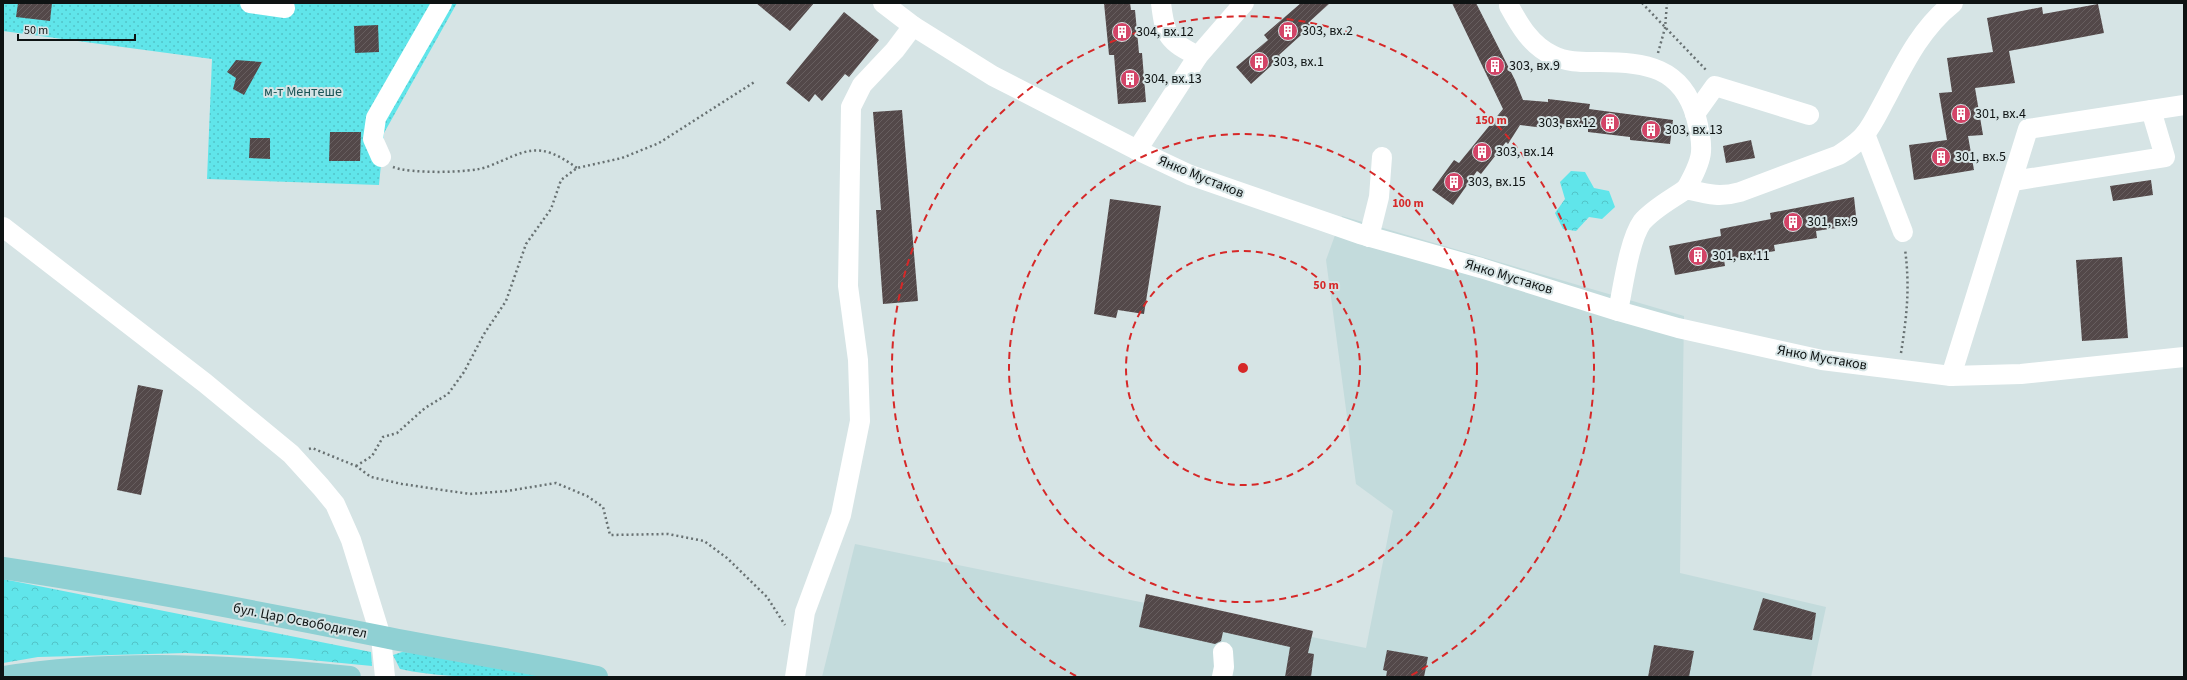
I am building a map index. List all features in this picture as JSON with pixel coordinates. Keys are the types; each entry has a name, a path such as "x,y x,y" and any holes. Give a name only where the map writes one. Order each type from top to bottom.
{"main road":[{"name":"бул. Цар Освободител","path":"3,568 294,618 381,637 531,662 597,677"},
{"path":"3,677 38,671 114,666 177,666 288,671 350,677"}],"street":[{"path":"250,3 285,8"},
{"path":"380,157 373,139 376,118 442,3"},
{"name":"Янко Мустаков","path":"883,3 913,26 993,76 1137,150 1190,175 1369,237 1481,268 1618,311 1678,328 1822,360 1899,371 1951,376 2021,374 2184,357"},
{"path":"1162,3 1164,25 1167,34 1178,46 1198,56"},
{"path":"1137,150 1198,56 1244,3"},
{"path":"1686,189 1712,196 1725,196 1740,192 1839,155 1865,134 1923,34 1939,14 1953,3"},
{"path":"1509,6 1529,38 1537,46 1553,56 1583,63 1629,62 1654,67 1677,82 1689,100 1695,114 1700,132 1702,155 1699,166 1686,189 1659,207 1643,222 1635,234 1618,311"},
{"path":"795,677 805,612 840,515 860,421 858,360 848,286 851,107 862,85 895,50 913,26"},
{"path":"1695,114 1715,86 1809,115"},
{"path":"1951,376 2028,129 2184,105"},
{"path":"2013,180 2165,157 2150,110"},
{"path":"1865,134 1903,232"},
{"path":"1369,237 1379,197 1382,157"},
{"path":"3,227 205,383 291,454 335,504 351,540 381,637 385,677"},
{"path":"1222,677 1224,667 1223,652"}],"path":[{"path":"1642,3 1701,63 1715,86"},
{"path":"1654,67 1665,28 1667,3"},
{"path":"356,466 372,456 383,438 397,433 425,408 448,394 464,372 484,334 506,301 526,244 551,209 561,180 577,168 622,158 659,143 756,81"},
{"path":"380,157 390,166 400,170 471,171 524,150 538,150 554,153 577,168"},
{"path":"1899,371 1908,305 1908,275 1903,232"},
{"path":"291,454 312,448 356,466 371,477 402,484 470,494 507,491 556,483 587,496 603,507 610,535 668,534 704,541 727,558 767,597 788,629"}],"shaded area":[{"path":"1342,216 1684,316 1680,573 1826,607 1811,677 822,677 855,544 1366,648 1393,511 1356,484 1326,260"}],"green space":[{"name":"м-т Ментeше","path":"3,3 457,3 384,133 379,185 207,179 212,59 3,31"},
{"path":"1571,171 1585,172 1594,188 1609,191 1615,207 1602,219 1589,217 1576,231 1563,229 1555,213 1565,199 1560,182"},
{"path":"3,579 371,652 372,666 290,658 186,653 38,657 3,663"},
{"path":"402,652 422,653 556,677 478,677 419,673 400,669 393,655"}],"building":[{"path":"18,3 52,3 50,21 16,17"},
{"path":"756,3 814,3 790,31"},
{"path":"1104,3 1130,3 1131,10 1135,10 1139,53 1142,53 1146,102 1118,104 1114,55 1109,55"},
{"path":"1301,3 1330,3 1308,23 1311,26 1279,55 1281,57 1251,84 1236,67 1268,40 1264,35"},
{"path":"1452,3 1476,3 1515,80 1523,100 1548,102 1548,99 1590,104 1589,109 1673,120 1670,144 1630,140 1630,137 1588,132 1588,127 1545,122 1544,128 1520,125 1508,144 1506,142 1481,174 1477,171 1453,205 1432,190 1454,160 1459,163 1503,109"},
{"path":"2098,4 2104,33 2009,51 2015,83 1975,88 1983,135 1968,136 1974,170 1914,180 1909,145 1947,140 1939,93 1952,92 1947,58 1993,52 1987,18 2042,7 2043,14"},
{"path":"844,12 879,40 849,77 845,74 822,101 815,94 809,102 786,83"},
{"path":"378,25 379,52 355,53 354,26"},
{"path":"236,60 262,62 244,95 233,89 236,78 227,72"},
{"path":"902,110 918,301 883,304 876,210 881,210 873,112"},
{"path":"330,132 361,132 360,161 329,161"},
{"path":"250,138 270,138 270,159 249,158"},
{"path":"1751,140 1755,158 1726,163 1723,146"},
{"path":"2151,180 2153,195 2113,201 2110,186"},
{"path":"1854,197 1857,225 1816,231 1817,238 1774,245 1775,251 1724,260 1725,266 1675,275 1669,246 1721,236 1720,229 1771,219 1770,213"},
{"path":"1110,199 1161,206 1144,314 1118,310 1116,318 1094,314"},
{"path":"2122,257 2128,338 2082,341 2076,260"},
{"path":"138,385 163,390 141,495 117,490"},
{"path":"1146,594 1313,631 1308,653 1314,654 1311,677 1285,677 1290,647 1223,632 1221,641 1215,644 1139,627"},
{"path":"1763,598 1816,613 1812,640 1753,630"},
{"path":"1654,645 1694,651 1689,677 1648,677"},
{"path":"1387,650 1428,657 1424,677 1386,677 1387,671 1383,670"}],"place":[{"name":"303, вх.2","path":"1288,31"},
{"name":"304, вх.12","path":"1122,32"},
{"name":"303, вх.1","path":"1259,62"},
{"name":"303, вх.9","path":"1495,66"},
{"name":"304, вх.13","path":"1130,79"},
{"name":"301, вх.4","path":"1961,114"},
{"name":"303, вх.12","path":"1610,123"},
{"name":"303, вх.13","path":"1651,130"},
{"name":"303, вх.14","path":"1482,152"},
{"name":"301, вх.5","path":"1941,157"},
{"name":"303, вх.15","path":"1454,182"},
{"name":"301, вх.9","path":"1793,222"},
{"name":"301, вх.11","path":"1698,256"}]}
